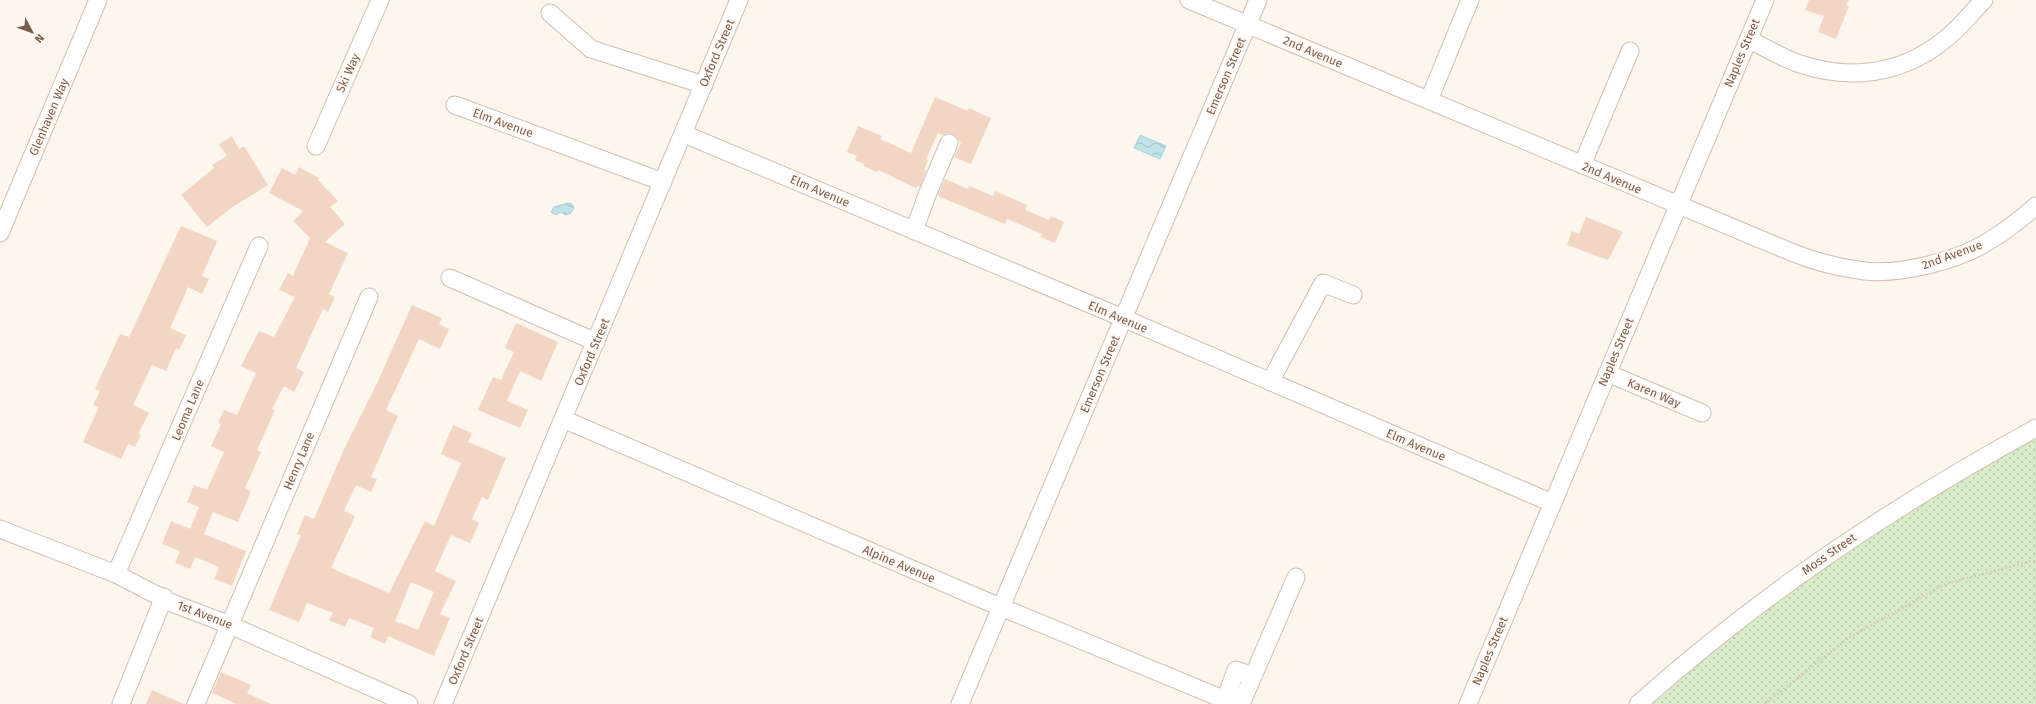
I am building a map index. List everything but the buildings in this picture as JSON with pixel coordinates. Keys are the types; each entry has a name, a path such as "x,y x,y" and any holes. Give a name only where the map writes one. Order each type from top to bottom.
{"street":[{"name":"Glenhaven Way","path":"0,233 98,0"},
{"name":"Ski Way","path":"316,146 380,0"},
{"name":"Oxford Street","path":"443,704 684,134 739,0"},
{"name":"2nd Avenue","path":"1189,0 1799,255 1865,271 1920,268 1964,253 1992,240 2036,206"},
{"name":"Emerson Street","path":"960,704 1258,0"},
{"path":"1429,100 1470,0"},
{"name":"Naples Street","path":"1468,704 1764,0"},
{"path":"1748,39 1796,63 1828,72 1863,74 1898,66 1924,55 1945,40 1984,0"},
{"path":"550,13 591,49 704,85"},
{"path":"1582,165 1630,51"},
{"name":"Elm Avenue","path":"455,105 663,182"},
{"name":"Elm Avenue","path":"684,134 1123,318 1552,503"},
{"path":"914,231 927,195 949,143"},
{"name":"Leoma Lane","path":"116,574 259,246"},
{"path":"450,278 596,342"},
{"path":"1270,382 1323,283 1353,295"},
{"name":"Henry Lane","path":"196,704 369,297"},
{"name":"Karen Way","path":"1607,373 1702,413"},
{"name":"Alpine Avenue","path":"564,419 1001,607 1227,702"},
{"name":"Moss Street","path":"1638,704 1722,632 1829,552 1913,498 2036,428"},
{"name":"1st Avenue","path":"0,529 116,574 164,597 172,603 230,625 409,704"},
{"path":"1227,702 1236,670 1252,676 1296,577"},
{"path":"121,704 164,597"}],"path":[{"path":"1765,704 1847,640 1945,584 2036,560"}],"green space":[{"path":"2036,428 2036,704 1652,704 1730,635 1800,579"}],"water":[{"path":"1140,135 1166,146 1160,159 1134,148"},
{"path":"568,203 572,204 574,208 571,213 566,215 560,212 557,215 551,212 554,207"}]}
